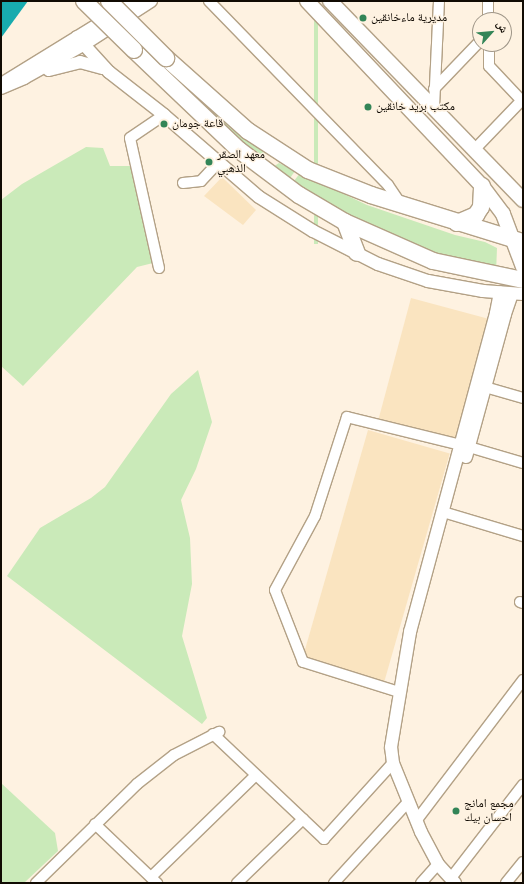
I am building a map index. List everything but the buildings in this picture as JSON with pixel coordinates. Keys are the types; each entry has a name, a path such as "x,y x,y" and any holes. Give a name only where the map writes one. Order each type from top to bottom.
{"main road":[{"path":"84,1 239,150 299,196 345,222 433,261 523,280"},
{"path":"109,1 166,58 248,131 308,170 457,223 517,240"},
{"path":"307,1 482,186 501,210 517,240 523,267"},
{"path":"330,1 521,194"},
{"path":"457,223 467,221 478,211 484,197 482,186"},
{"path":"345,222 357,254"}],"street":[{"path":"24,78 80,41 136,1"},
{"path":"1,85 19,71 80,41 151,1"},
{"path":"209,1 388,185 401,204"},
{"path":"430,102 436,87 439,1"},
{"path":"488,1 488,12"},
{"path":"80,41 109,72 164,115 218,162 276,208 357,254 428,281 518,294 480,386"},
{"path":"436,87 473,52"},
{"path":"475,149 522,101 489,66 489,55 487,52"},
{"path":"1,88 24,78 80,62 93,64 109,72"},
{"path":"159,268 130,138 164,115"},
{"path":"183,183 201,181 218,162"},
{"path":"500,292 480,386 446,513 418,635 408,655 399,692 391,747 393,764 416,821 438,864 453,880 523,785"},
{"path":"480,386 523,398"},
{"path":"399,692 303,662 275,590 315,516 347,417 465,446 523,463"},
{"path":"446,513 523,536"},
{"path":"416,821 523,680"},
{"path":"36,883 95,824 155,769 174,755 216,733 256,775 324,839 393,764"},
{"path":"95,824 154,880 256,775"},
{"path":"334,883 408,802"},
{"path":"237,883 302,819"},
{"path":"506,883 523,862"},
{"path":"421,883 438,864"}],"shaded area":[{"path":"222,177 256,210 243,225 204,196"},
{"path":"411,298 487,318 455,439 379,419"},
{"path":"368,430 450,453 384,682 302,659"}],"green space":[{"path":"314,1 318,1 318,244 314,244"},
{"path":"117,16 266,152 260,163 112,20"},
{"path":"86,147 103,148 110,166 136,166 153,263 137,267 23,386 1,366 1,200 22,184"},
{"path":"279,163 295,171 288,181 273,167"},
{"path":"300,173 367,205 455,235 485,242 497,248 496,274 481,271 383,234 291,185"},
{"path":"198,370 212,422 196,469 181,500 190,538 192,584 182,636 207,718 202,724 7,576 40,528 91,498 105,487 171,394"},
{"path":"1,783 55,833 58,851 24,883 1,883"}],"water":[{"path":"1,1 28,1 1,38"}],"place":[{"name":"مديرية ماءخانقين","path":"363,18"},
{"name":"مكتب بريد خانقين","path":"368,107"},
{"name":"قاعة جومان","path":"164,124"},
{"name":"معهد الصقر الذهبي","path":"209,162"},
{"name":"مجمع امانج احسان بيك","path":"456,811"}]}
